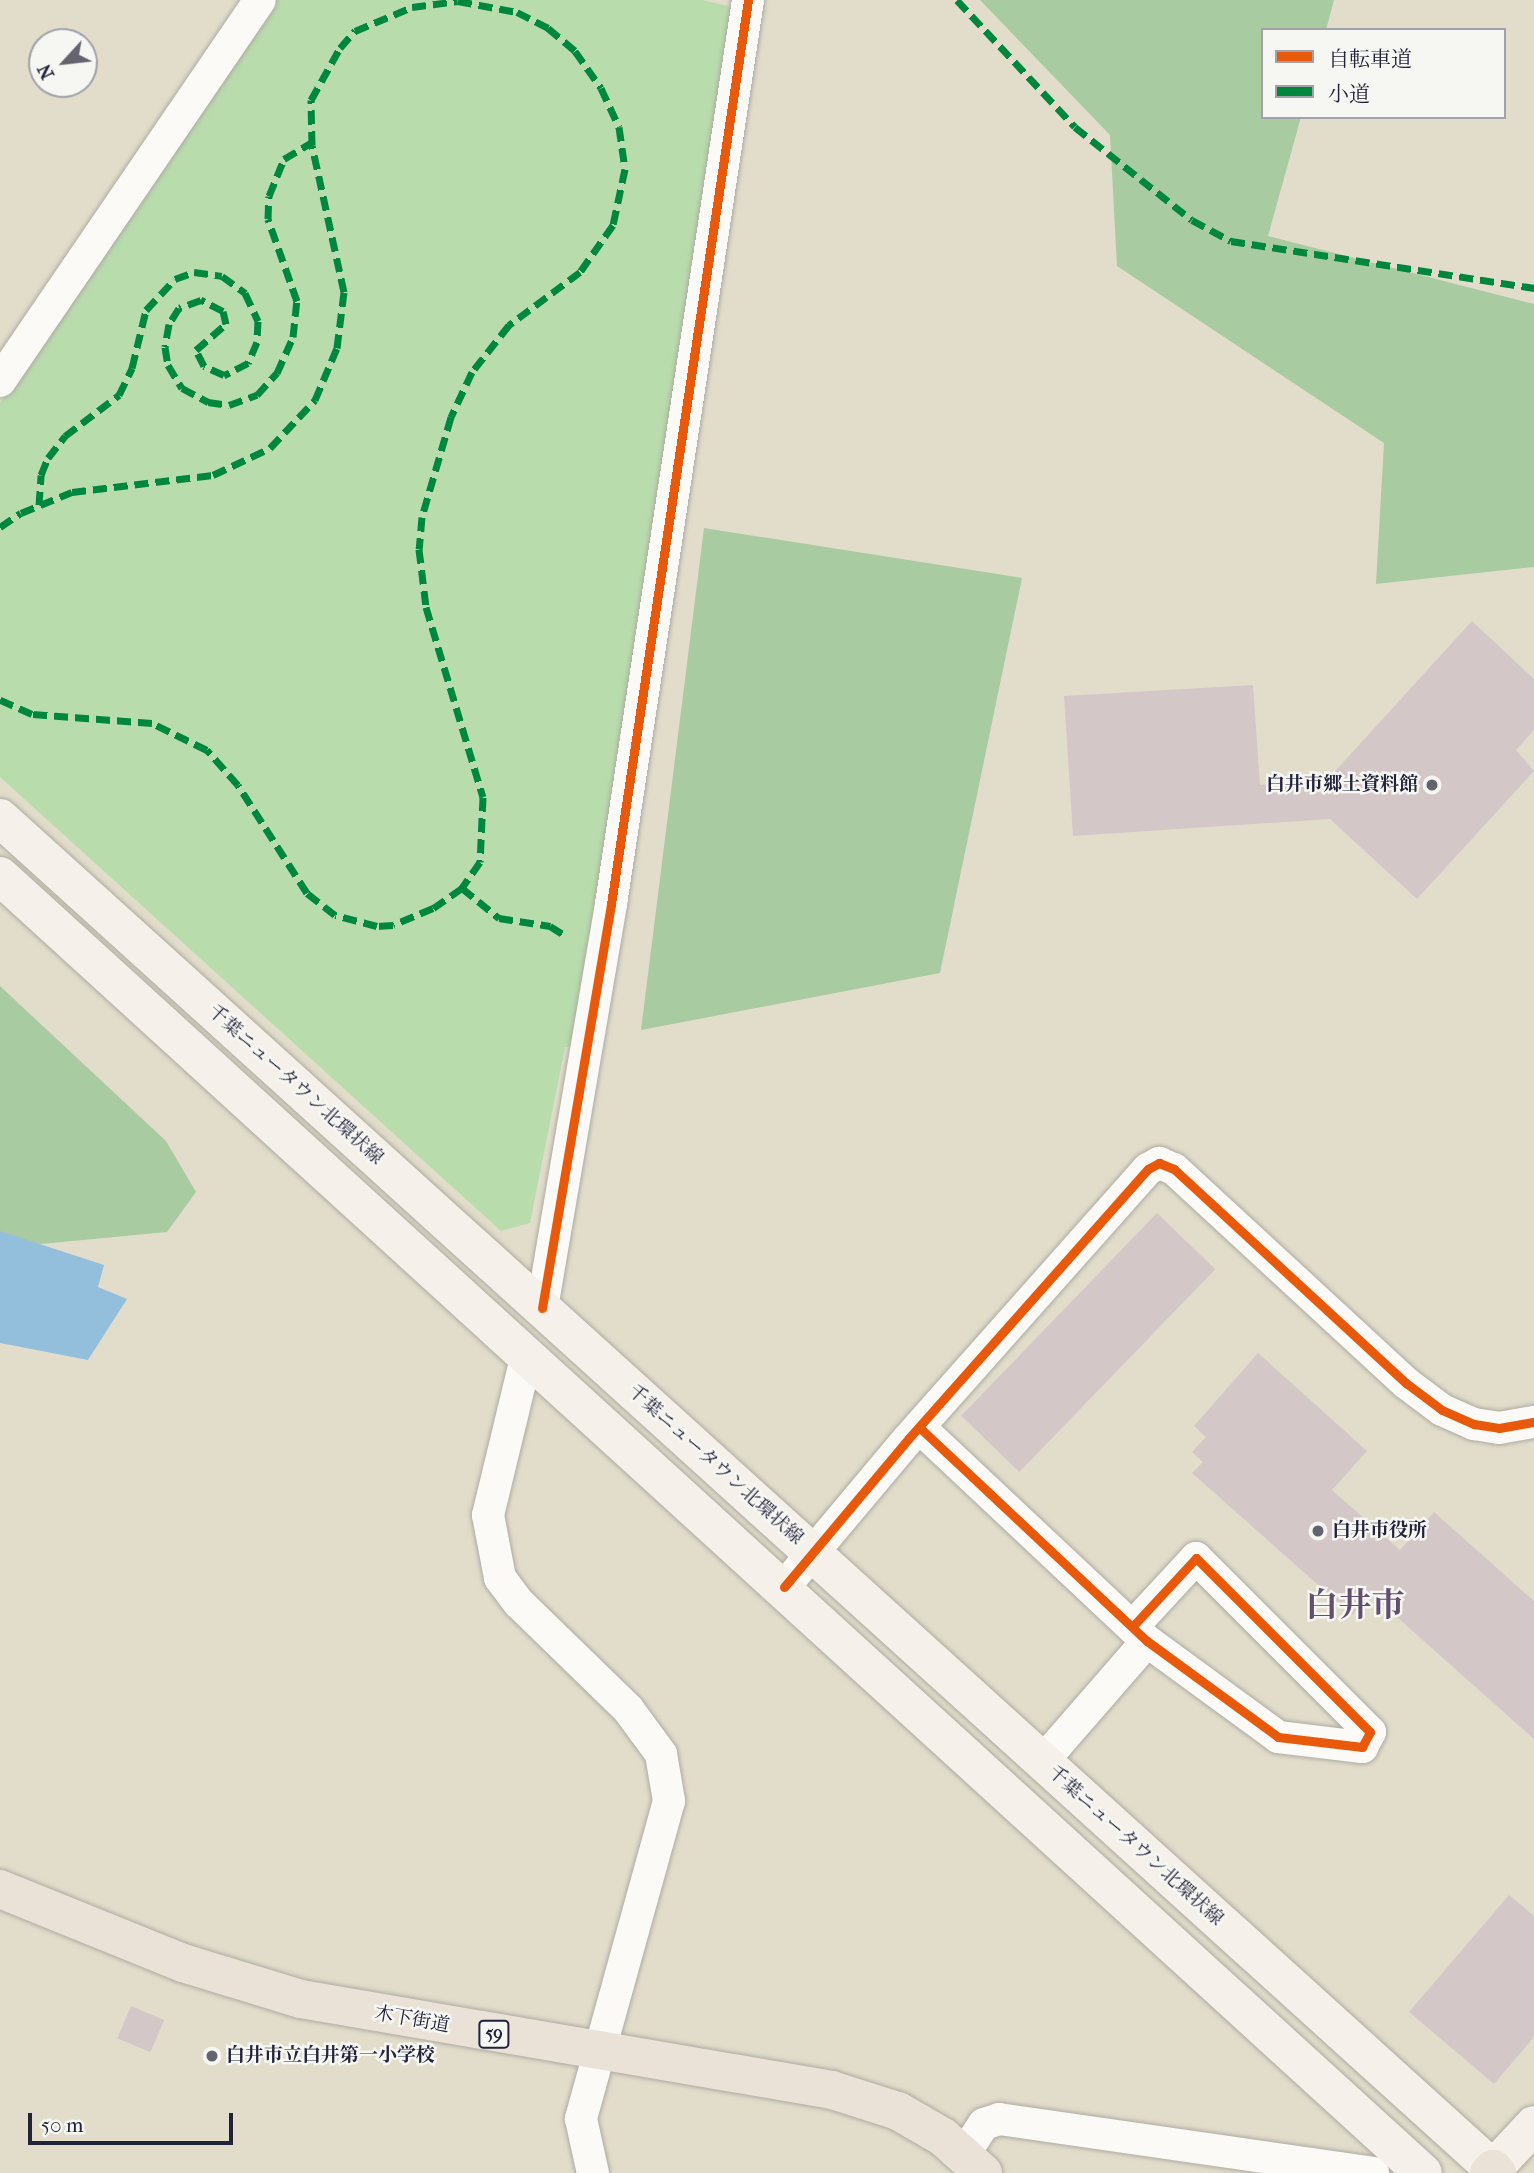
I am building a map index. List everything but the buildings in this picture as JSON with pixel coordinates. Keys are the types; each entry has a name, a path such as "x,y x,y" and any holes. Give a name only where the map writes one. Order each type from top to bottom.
{"main road":[{"name":"千葉ニュータウン北環状線","path":"0,818 1493,2172"},
{"path":"0,876 784,1587 1423,2173"},
{"name":"木下街道","path":"0,1889 183,1963 260,1989 598,2051 832,2090 898,2111 943,2137 973,2167"},
{"path":"1493,2172 1534,2125"}],"street":[{"path":"0,381 260,0"},
{"path":"542,1308 611,904 746,0"},
{"path":"784,1587 919,1427 1148,1169 1158,1163 1174,1169 1406,1383 1442,1410 1474,1424 1499,1428 1534,1422"},
{"path":"527,1354 488,1516 500,1578 519,1603 628,1709 660,1754 669,1801 581,2119 593,2173"},
{"path":"919,1427 1141,1633 1278,1737 1362,1747 1370,1732 1196,1558 1141,1633 1042,1762"},
{"path":"973,2167 984,2124 999,2119 1267,2160 1373,2173"},
{"path":"1267,2160 1303,2173"}],"green space":[{"path":"273,0 702,0 728,6 733,15 575,1047 565,1047 530,1223 501,1231 0,777 0,403"},
{"path":"980,0 1334,0 1327,28 1261,28 1261,119 1300,119 1268,236 1534,304 1534,567 1376,584 1384,443 1117,266 1110,135"},
{"path":"704,528 1022,578 940,973 641,1030"},
{"path":"0,986 166,1141 196,1192 167,1232 41,1244 0,1238"}],"water":[{"path":"0,1231 104,1265 98,1287 127,1299 88,1360 0,1343"}],"marked path":[{"path":"957,0 1075,127 1192,220 1231,241 1534,288"},
{"path":"0,527 21,513 72,492 213,475 270,448 315,400 337,348 344,292 312,145 311,100 340,48 355,31 412,7 458,1 517,12 548,28 575,51 601,88 619,127 625,169 613,225 580,272 509,325 472,372 451,417 422,517 419,549 426,607 483,797 480,862 462,888 433,908 393,925 377,926 335,915 307,893 238,785 207,750 152,723 32,714 0,700"},
{"path":"39,505 41,475 48,458 65,436 119,395 132,368 146,310 175,279 194,272 222,276 245,293 258,321 257,342 248,363 224,375 204,366 196,350 226,324 223,311 201,300 179,308 169,324 165,347 168,365 182,388 208,402 229,405 257,395 277,373 293,337 297,301 268,219 269,196 284,159 312,142"},
{"path":"462,888 499,918 550,926 563,934"}],"cycle path":[{"path":"542,1308 611,904 748,0"},
{"path":"784,1587 909,1438 1148,1169 1159,1163 1174,1169 1406,1383 1442,1410 1474,1424 1499,1428 1534,1422"},
{"path":"919,1427 1147,1641 1278,1737 1362,1747 1370,1732 1196,1558 1134,1625"}],"place":[{"name":"白井市郷土資料館","path":"1432,785"},
{"name":"白井市役所","path":"1318,1531"},
{"name":"白井市立白井第一小学校","path":"212,2056"}],"district":[{"name":"白井市","path":"1355,1606"}]}
